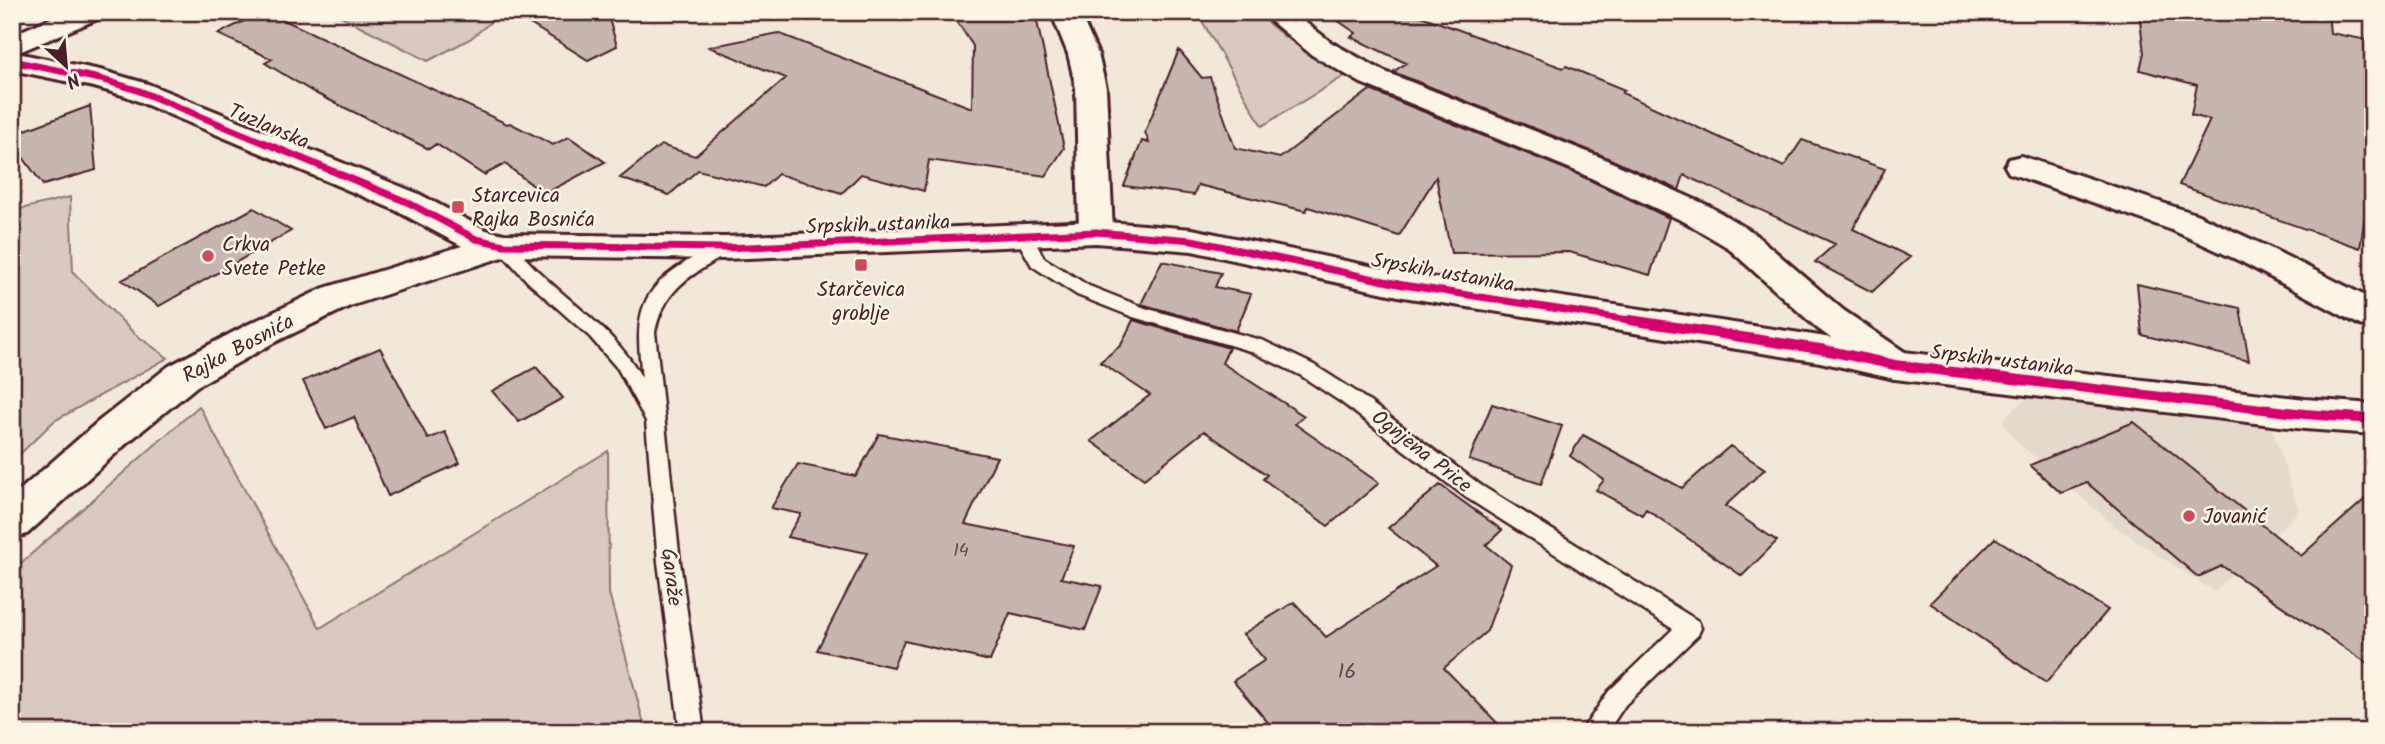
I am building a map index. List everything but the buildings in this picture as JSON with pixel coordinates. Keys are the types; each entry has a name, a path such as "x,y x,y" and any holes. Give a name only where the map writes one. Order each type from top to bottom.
{"street":[{"path":"12,46 90,12"},
{"path":"1065,12 1083,54 1091,88 1096,232"},
{"name":"Srpskih ustanika","path":"1274,12 1322,49 1372,78 1588,164 1697,214 1739,239 1830,320 1895,365"},
{"name":"Tuzlanska","path":"12,61 100,79 137,90 407,202 476,239 504,245"},
{"path":"2021,166 2183,222 2254,254 2373,316"},
{"name":"Srpskih ustanika","path":"504,245 724,248 1096,232 1192,240 1402,285 1820,349 1895,365 2305,414 2373,419"},
{"name":"Rajka Bosnića","path":"12,522 113,432 183,376 260,334 337,298 504,245"}],"lane":[{"name":"Ognjena Price","path":"1024,236 1036,261 1071,285 1103,301 1229,337 1284,357 1337,386 1378,416 1418,452 1488,502 1690,628 1617,698 1593,732"},
{"name":"Garaže","path":"504,245 534,278 597,332 625,365 656,421"},
{"name":"Garaže","path":"692,732 669,562 646,332 650,312 661,292 682,272 724,248"}],"shaded area":[{"path":"333,12 503,12 470,39 428,61"},
{"path":"1197,12 1255,12 1285,37 1346,75 1262,126"},
{"path":"70,197 73,272 135,334 168,358 54,421 12,462 12,211"},
{"path":"2029,396 2271,426 2299,511 2214,592 2120,530 2015,440 2003,423 2008,413"},
{"path":"199,406 320,628 608,451 609,593 646,732 12,732 12,571"}],"cycle path":[{"path":"12,61 100,79 137,90 407,202 476,239 504,245 724,248 1096,232 1192,240 1403,285 1820,349 1895,365 2305,414 2373,419"}],"place":[{"name":"Starcevica Rajka Bosnića","path":"458,207"},
{"name":"Crkva Svete Petke","path":"208,256"},
{"name":"Starčevica groblje","path":"861,265"},
{"name":"Jovanić","path":"2189,516"}]}
